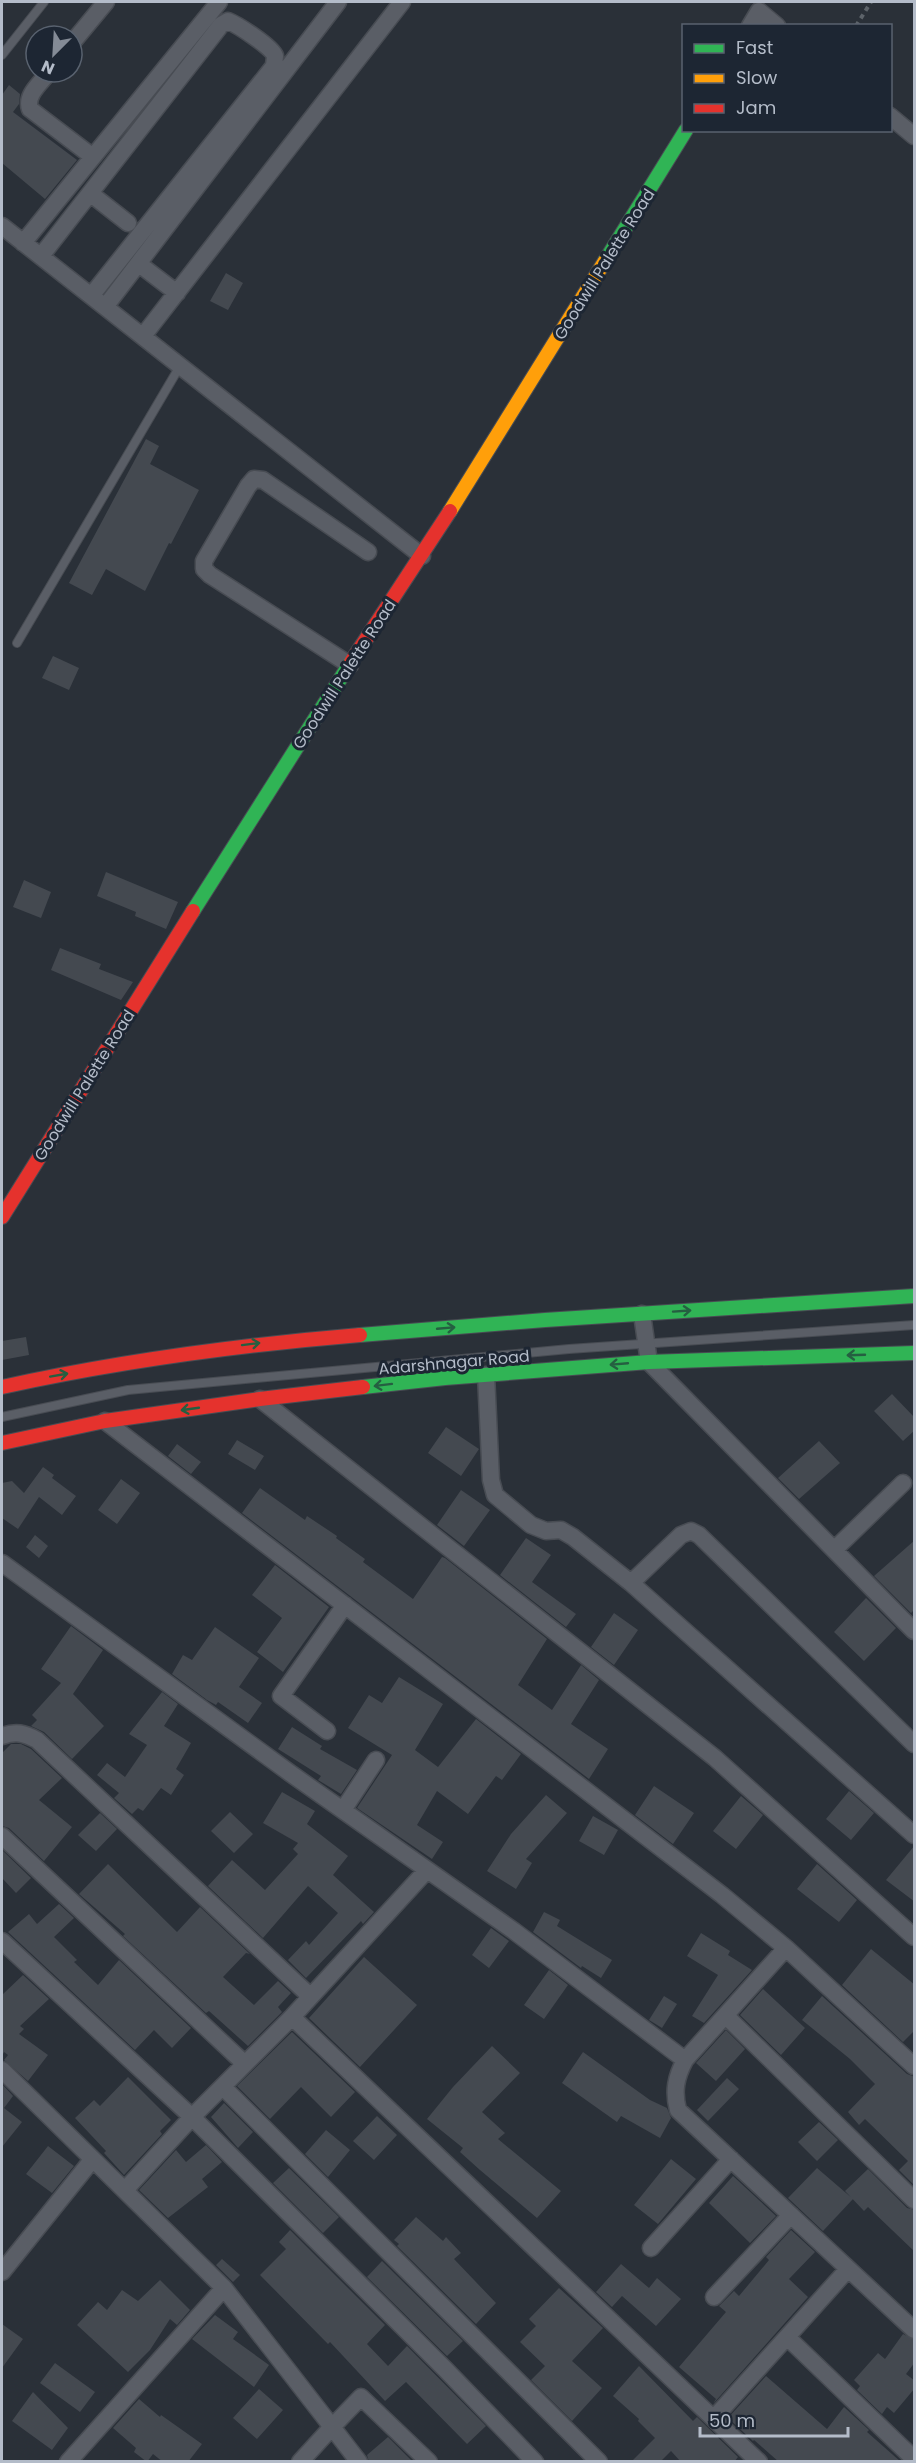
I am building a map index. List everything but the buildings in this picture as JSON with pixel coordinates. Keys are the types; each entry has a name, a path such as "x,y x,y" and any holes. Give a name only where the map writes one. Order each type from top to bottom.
{"main road":[{"name":"Goodwill Palette Road","path":"2,1217 280,771 492,446 685,132"},
{"name":"Adarshnagar Road","path":"2,1387 57,1375 253,1344 915,1296"},
{"name":"Adarshnagar Road","path":"6,1441 105,1421 260,1399 486,1375 650,1362 915,1353"}],"street":[{"path":"84,29 106,2"},
{"path":"23,243 219,2"},
{"path":"105,307 338,2"},
{"path":"143,336 402,2"},
{"path":"758,13 774,24"},
{"path":"41,256 220,25 228,21 236,24 271,51 275,57 274,66 91,296"},
{"path":"39,84 29,96 30,109 93,157"},
{"path":"892,117 915,136"},
{"path":"91,194 128,223"},
{"path":"2,225 422,556"},
{"path":"139,264 177,293"},
{"path":"350,665 210,575 204,569 204,561 254,479 263,480 368,552"},
{"path":"642,1314 650,1362 915,1631"},
{"path":"486,1375 490,1480 495,1495 531,1525 546,1531 561,1530 573,1537 631,1583 915,1835"},
{"path":"260,1399 715,1758 915,1937"},
{"path":"105,1421 722,1895 786,1948 915,2066"},
{"path":"834,1550 903,1483"},
{"path":"631,1583 681,1535 690,1531 699,1535 915,1744"},
{"path":"2,1563 514,1931 685,2060"},
{"path":"327,1731 281,1696 345,1605"},
{"path":"2,1736 13,1732 24,1733 37,1740 310,1996"},
{"path":"343,1810 376,1760"},
{"path":"2,1836 245,2064"},
{"path":"125,2190 192,2117 292,2017 427,1870"},
{"path":"2,1941 192,2117 446,2369 535,2462"},
{"path":"786,1948 685,2060 678,2072 675,2085 678,2110 915,2330"},
{"path":"726,2016 915,2200"},
{"path":"292,2017 759,2462"},
{"path":"2,2070 224,2288 359,2462"},
{"path":"223,2087 599,2462"},
{"path":"651,2248 731,2159"},
{"path":"2,2272 92,2160"},
{"path":"714,2297 791,2215"},
{"path":"714,2418 848,2269"},
{"path":"68,2462 224,2288"},
{"path":"787,2337 915,2459"},
{"path":"300,2462 361,2397 429,2462"}],"lane":[{"path":"2,55 44,2"},
{"path":"17,643 180,366"},
{"path":"2,1417 128,1390 647,1344 915,1325"}],"path":[{"path":"857,24 871,2"}],"traffic: fast":[{"path":"605,261 685,132"},
{"path":"193,911 351,662"},
{"path":"360,1335 545,1320 914,1296"},
{"path":"363,1387 445,1378 649,1362 914,1353"}],"traffic: slow":[{"path":"450,511 605,261"}],"traffic: jam":[{"path":"351,662 450,511"},
{"path":"2,1217 193,911"},
{"path":"2,1387 91,1369 180,1355 360,1335"},
{"path":"2,1443 105,1421 363,1387"}]}
